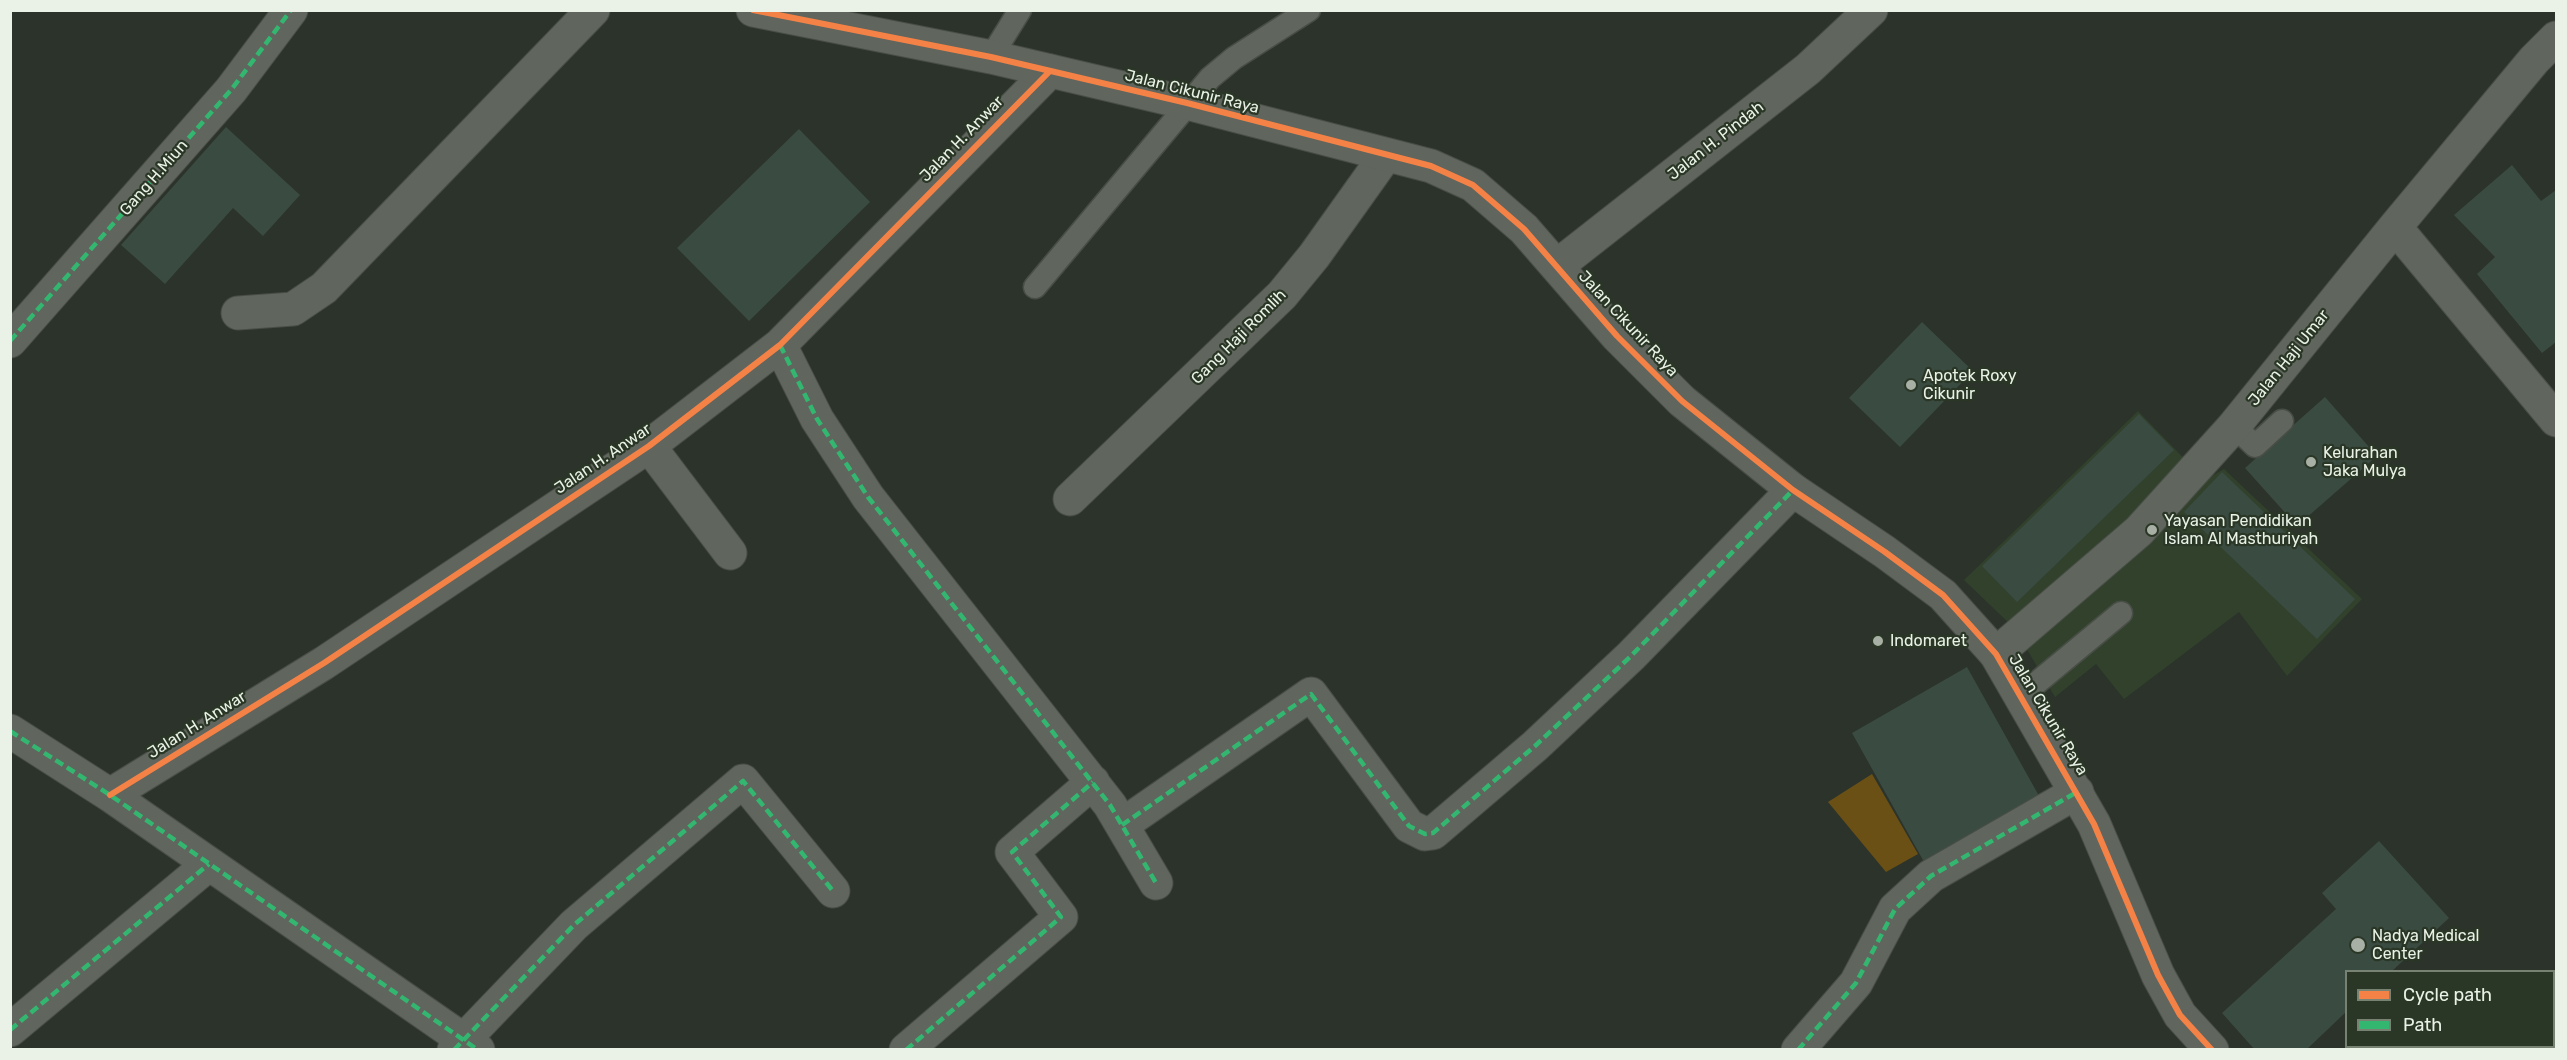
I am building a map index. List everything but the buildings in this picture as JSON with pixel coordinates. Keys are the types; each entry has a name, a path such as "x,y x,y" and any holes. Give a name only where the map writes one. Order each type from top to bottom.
{"street":[{"name":"Gang H.Miun","path":"10,341 231,90 291,10"},
{"path":"238,313 293,309 324,288 593,10"},
{"name":"Jalan Cikunir Raya","path":"753,10 991,57 1187,103 1431,166 1473,185 1524,228 1617,336 1682,401 1793,490 1885,552 1943,595 1996,654 2022,695 2094,824 2158,975 2180,1015 2212,1050"},
{"name":"Jalan H. Pindah","path":"1557,266 1808,69 1871,10"},
{"name":"Jalan Haji Umar","path":"1996,654 2139,531 2234,426 2395,227 2534,60 2556,38"},
{"name":"Jalan H. Anwar","path":"110,795 324,663 649,446 780,345 1021,97 1050,71"},
{"name":"Gang Haji Romlih","path":"1070,499 1282,295 1314,256 1386,155"},
{"path":"2395,227 2556,420"},
{"path":"780,345 817,418 868,498 1093,782 1122,825 1156,883"},
{"path":"649,446 730,553"},
{"path":"1122,825 1311,694 1409,826 1425,834 1433,832 1535,746 1631,656 1793,490"},
{"path":"10,730 110,795 465,1046 574,925 743,781 832,891"},
{"path":"906,1050 1061,917 1012,852 1093,782"},
{"path":"1798,1050 1856,983 1895,909 1924,882 2077,792"},
{"path":"10,1030 209,864"}],"lane":[{"path":"991,57 1020,10"},
{"path":"1035,287 1210,78 1234,58 1309,10"},
{"path":"2234,426 2255,446 2282,421"},
{"path":"2022,695 2121,613"}],"shaded area":[{"name":"Yayasan Pendidikan Islam Al Masthuriyah","path":"2138,411 2205,480 2224,469 2362,599 2287,676 2239,612 2124,699 2096,664 2055,697 2015,629 1964,580"},
{"path":"1872,774 1918,854 1886,872 1828,802"}],"marked path":[{"path":"10,341 231,90 291,10"},
{"path":"780,345 817,419 868,497 1110,805 1156,883"},
{"path":"1122,825 1311,694 1409,826 1425,834 1433,833 1535,746 1631,656 1793,490"},
{"path":"10,731 110,795 478,1050"},
{"path":"454,1050 574,925 743,781 833,891"},
{"path":"906,1050 1061,917 1012,852 1093,782"},
{"path":"1798,1050 1856,983 1895,909 1931,876 2077,792"},
{"path":"10,1030 209,864"}],"cycle path":[{"path":"753,10 991,57 1187,103 1431,166 1473,185 1524,229 1617,336 1682,401 1793,490 1885,552 1943,595 1996,654 2094,824 2158,975 2180,1015 2212,1050"},
{"path":"110,795 324,663 649,446 780,345 1050,71"}],"place":[{"name":"Apotek Roxy Cikunir","path":"1911,385"},
{"name":"Kelurahan Jaka Mulya","path":"2311,462"},
{"name":"Yayasan Pendidikan Islam Al Masthuriyah","path":"2152,530"},
{"name":"Indomaret","path":"1878,641"},
{"name":"Nadya Medical Center","path":"2358,945"}]}
